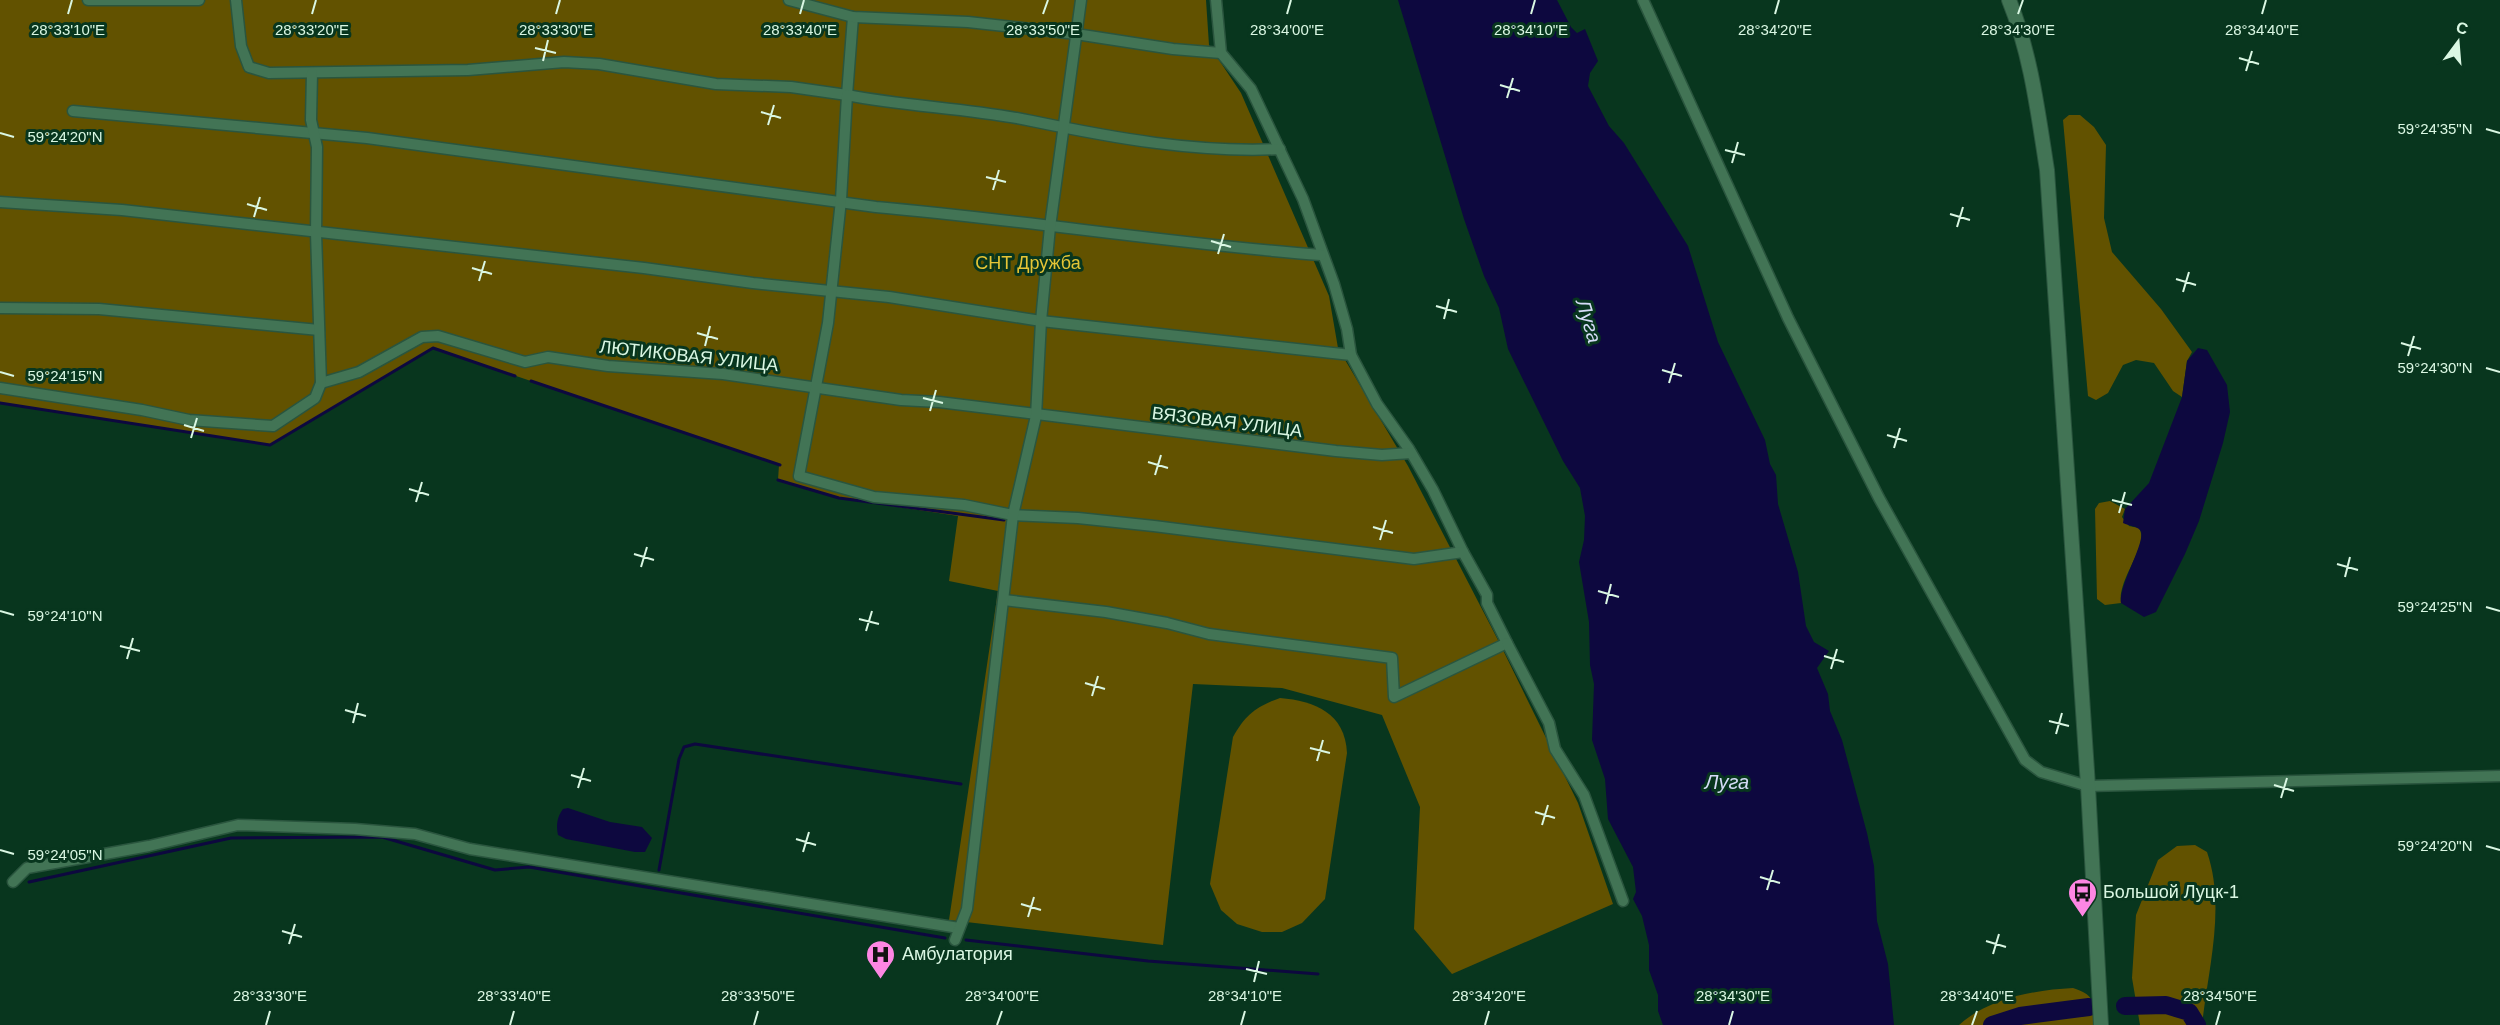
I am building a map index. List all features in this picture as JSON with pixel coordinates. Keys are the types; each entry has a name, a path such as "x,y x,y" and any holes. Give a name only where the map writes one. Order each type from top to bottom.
{"street":[{"path":"88,0 199,0"},
{"path":"236,0 241,46 249,67 269,73 457,71 576,63 599,64 716,84 791,87 930,109 1032,121 1062,129 1179,147 1280,149"},
{"path":"789,0 853,16 968,22 1076,34 1147,46 1221,52"},
{"path":"955,940 967,909 1013,515 1038,416 1041,321 1050,227 1081,0"},
{"path":"1216,0 1221,52 1251,89 1303,199 1347,329 1351,355 1377,404 1411,453 1487,595 1487,603 1549,723 1555,749 1584,795 1623,901"},
{"path":"1643,0 1788,318 1879,498 2025,760 2041,772 2088,786 2500,776"},
{"path":"2009,0 2020,28 2036,98 2047,170 2088,786 2101,1025"},
{"path":"853,16 841,200 832,291 799,476 874,497 964,505 1013,515 1121,523 1414,559 1463,552"},
{"path":"0,388 142,410 189,420 273,426 315,398 321,383 316,233 317,147 311,120 312,73"},
{"path":"73,111 367,138 516,160 623,171 705,185 1233,249 1322,255"},
{"path":"0,202 122,210 832,291 1041,321 1351,355"},
{"path":"0,308 99,309 319,330"},
{"name":"ЛЮТИКОВАЯ УЛИЦА","path":"321,383 359,372 422,337 438,336 525,362 548,357 608,366 711,373 1038,416"},
{"name":"ВЯЗОВАЯ УЛИЦА","path":"1038,416 1336,451 1382,455 1411,453"},
{"path":"1004,600 1106,612 1167,623 1209,634 1392,658 1394,697 1507,643"},
{"path":"13,882 27,868 149,846 238,825 355,829 415,834 470,849 959,928"}],"green space":[{"name":"СНТ Дружба","path":"0,0 1206,0 1209,45 1241,93 1329,296 1338,348 1408,466 1499,642 1578,803 1613,904 1452,974 1414,929 1420,807 1382,715 1282,688 1193,684 1163,945 949,920 998,591 949,581 958,516 839,498 778,480 779,465 433,348 270,445 0,403"},
{"path":"2069,115 2080,115 2094,127 2106,145 2104,218 2112,252 2161,309 2192,352 2187,361 2182,397 2173,391 2154,363 2136,360 2123,365 2108,393 2096,400 2088,396 2063,120"},
{"path":"2110,501 2125,509 2122,517 2129,526 2139,528 2141,535 2137,553 2121,594 2121,603 2105,605 2097,599 2095,509 2099,503"},
{"path":"1280,698 1305,702 1326,712 1341,728 1347,753 1325,899 1302,923 1282,932 1262,932 1237,924 1221,910 1210,884 1233,737 1252,712"},
{"path":"2195,845 2207,852 2215,894 2214,938 2202,1025 2140,1025 2132,978 2136,915 2158,860 2177,846"},
{"path":"2073,988 2090,997 2095,1025 1959,1025 1984,1008 2013,997"}],"water":[{"name":"Луга","path":"1398,0 1557,0 1571,27 1577,33 1585,29 1598,61 1590,73 1588,86 1609,126 1624,143 1688,246 1718,342 1765,440 1770,464 1776,475 1778,504 1798,572 1806,626 1814,642 1829,651 1817,668 1828,694 1830,711 1842,740 1867,833 1874,866 1877,921 1888,964 1894,1025 1663,1025 1658,1011 1658,995 1649,970 1649,945 1642,916 1633,899 1636,892 1633,867 1608,819 1605,779 1592,740 1594,684 1590,665 1589,622 1579,562 1584,540 1585,516 1580,488 1563,461 1508,349 1499,308 1484,276 1464,219"},
{"path":"2198,348 2207,350 2227,385 2230,412 2199,521 2156,612 2144,617 2121,603 2121,595 2141,535 2139,529 2123,523 2125,509 2149,483 2182,397 2187,361"},
{"path":"568,808 610,822 642,827 652,838 645,852 566,839 558,835 557,824 563,809"}],"waterway":[{"path":"0,403 270,445 433,348 515,376"},
{"path":"531,381 780,465"},
{"path":"778,480 839,498 1004,520"},
{"path":"659,870 679,759 684,747 695,744 961,784"},
{"path":"29,882 231,838 382,837 495,870 529,867 945,938"},
{"path":"966,940 1148,961 1318,974"},
{"path":"2125,1006 2166,1005 2189,1012 2197,1025"},
{"path":"1992,1025 2020,1016 2089,1007"}],"place":[{"name":"Большой Луцк-1","path":"2082,918"},
{"name":"Амбулатория","path":"881,980"}]}
